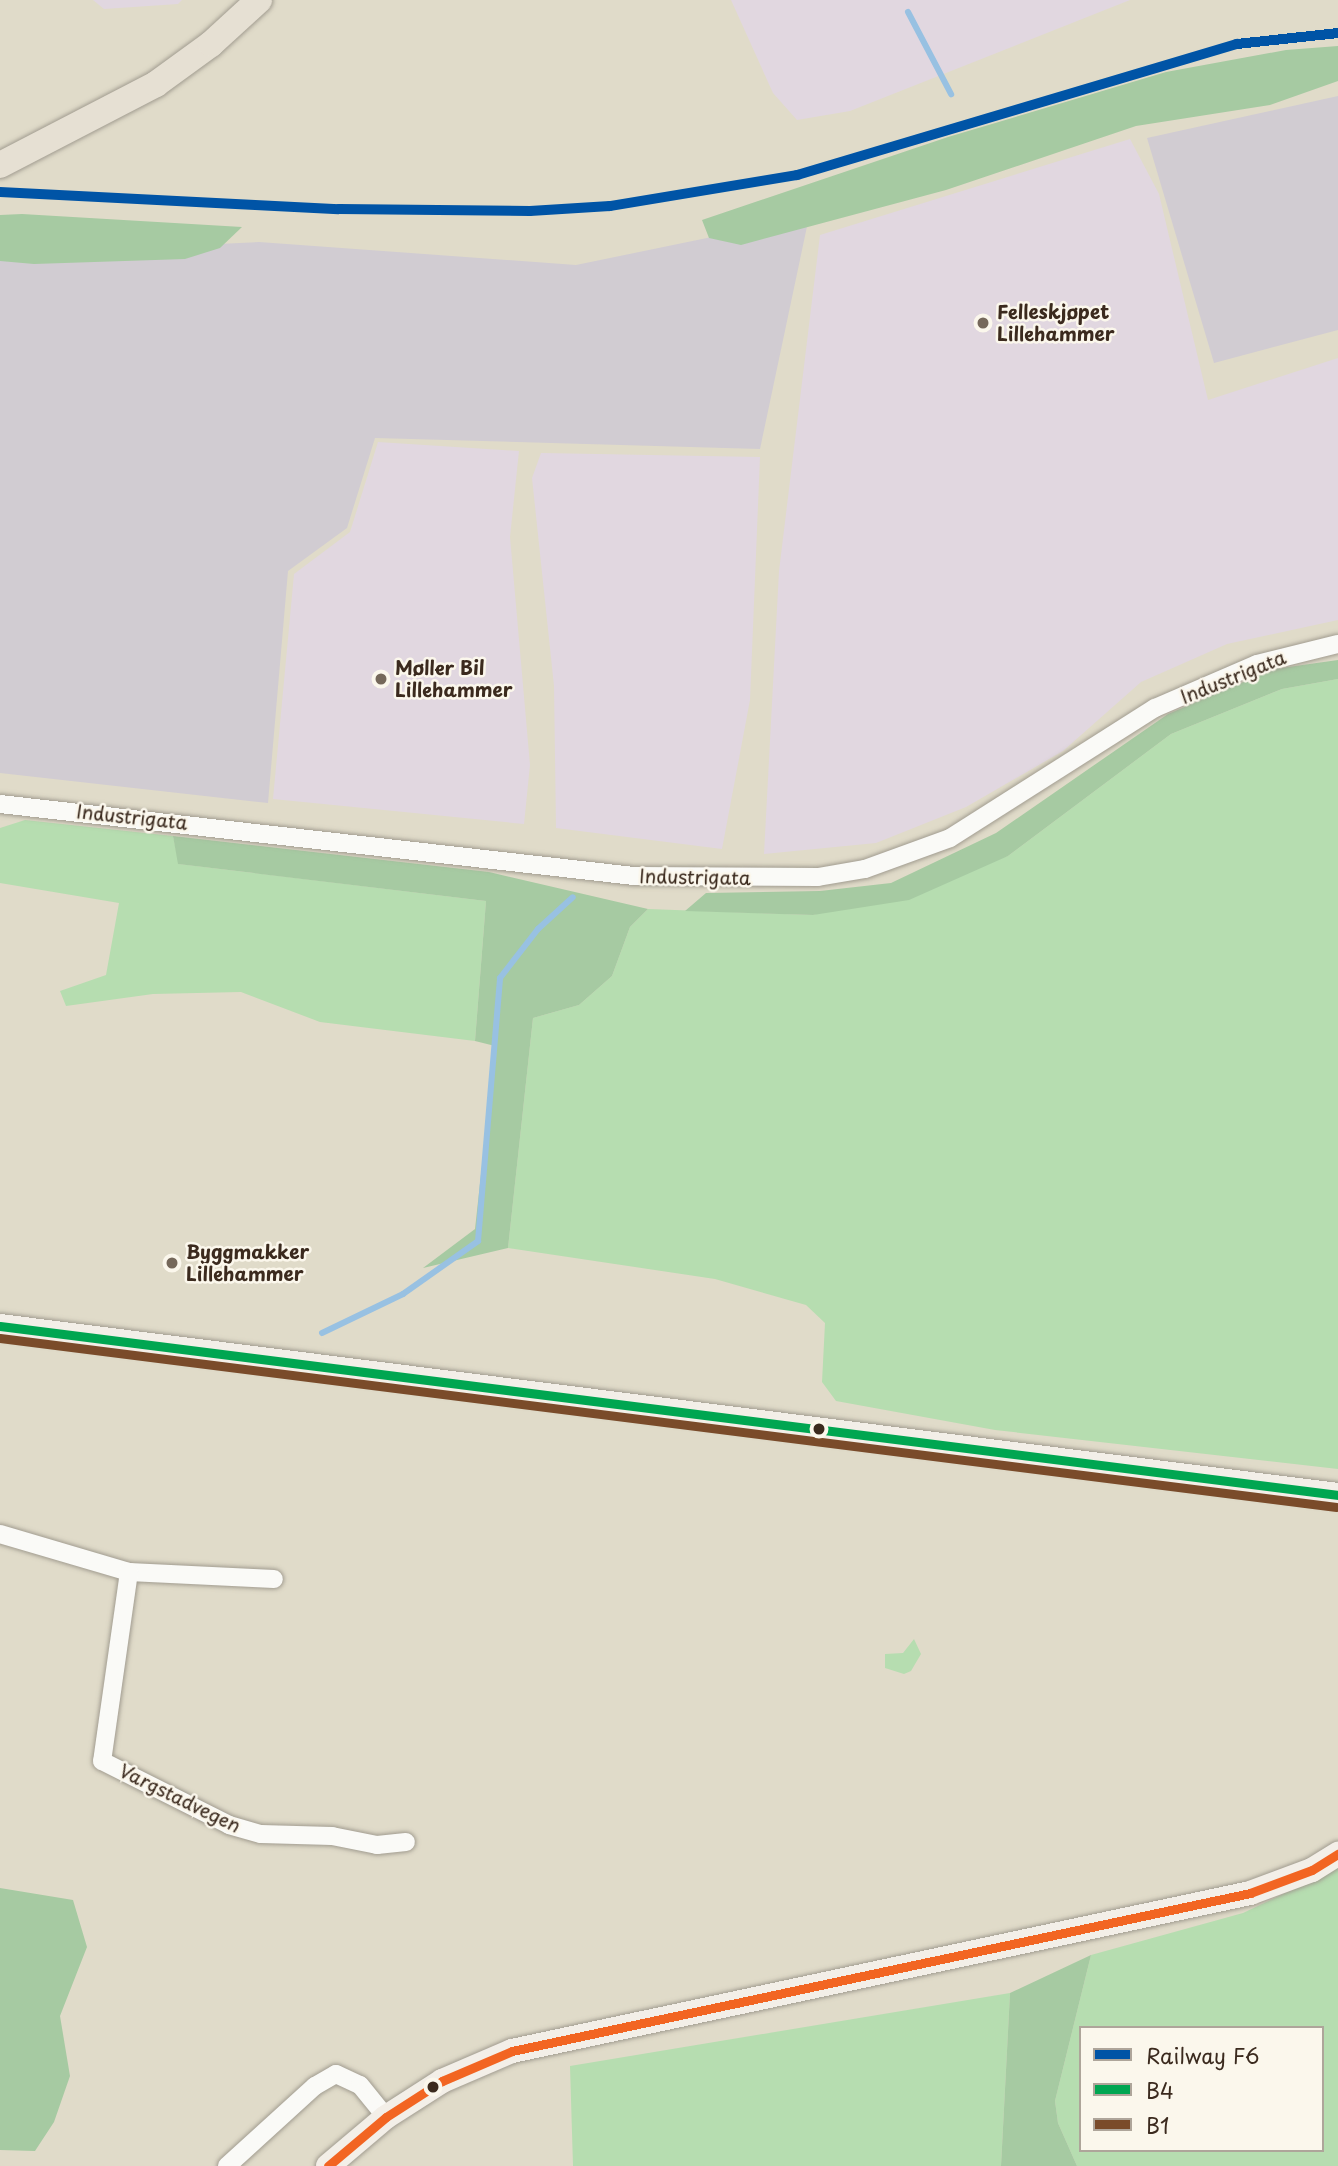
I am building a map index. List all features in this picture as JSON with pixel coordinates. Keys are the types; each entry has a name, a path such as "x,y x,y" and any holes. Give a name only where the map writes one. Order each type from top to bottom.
{"main road":[{"path":"0,145 146,69 234,0"},
{"path":"0,165 156,84 211,44 259,0"},
{"path":"0,1326 1338,1495"},
{"path":"328,2166 386,2117 442,2081 512,2051 1250,1893 1312,1870 1338,1854"}],"street":[{"name":"Industrigata","path":"0,804 634,876 818,877 865,869 950,838 1155,708 1257,664 1338,643"},
{"path":"0,1534 129,1572 274,1579"},
{"name":"Vargstadvegen","path":"129,1572 102,1761 229,1825 261,1834 332,1836 377,1845 406,1842"},
{"path":"227,2166 315,2086 336,2074 360,2085 386,2117"}],"shaded area":[{"path":"93,0 182,0 178,4 104,9"},
{"path":"731,0 1130,0 850,111 797,120 773,93"},
{"path":"1338,96 1338,330 1214,363 1147,138"},
{"path":"1130,139 1159,194 1208,400 1338,358 1338,620 1227,644 1141,682 1063,751 966,807 876,843 764,854 779,571 820,235"},
{"path":"809,217 760,449 375,438 347,528 288,571 268,803 0,773 0,254 259,242 576,265"},
{"path":"378,442 519,451 510,537 530,765 524,824 273,799 294,574 350,532"},
{"path":"541,453 760,457 750,700 722,849 556,828 554,686 532,478"}],"green space":[{"path":"1338,46 1338,81 1270,105 1136,126 946,190 741,245 709,238 702,220 948,137 1166,72 1286,50"},
{"path":"0,215 242,227 220,248 185,259 34,264 0,261"},
{"path":"1338,660 1338,679 1282,689 1171,734 1008,856 909,900 813,915 685,911 706,893 820,891 891,883 996,833 1168,714 1274,669"},
{"path":"1338,679 1338,1469 995,1430 836,1401 822,1382 825,1323 806,1305 715,1279 508,1248 533,1018 579,1005 612,976 630,927 648,909 813,915 1008,856 1171,734 1282,689"},
{"path":"25,820 173,836 179,864 486,901 475,1041 320,1022 241,992 153,994 66,1006 60,991 106,975 119,903 0,883 0,828"},
{"path":"173,836 489,872 648,909 630,927 612,976 579,1005 533,1018 508,1248 423,1268 475,1229 495,1046 475,1041 486,901 178,864"},
{"path":"914,1639 921,1654 911,1671 904,1674 885,1668 885,1654 903,1653"},
{"path":"1338,1868 1338,2166 1077,2166 1058,2123 1055,2101 1091,1955 1243,1913"},
{"path":"0,1888 73,1900 87,1947 60,2016 70,2076 54,2122 35,2151 0,2150"},
{"path":"1091,1955 1055,2101 1058,2123 1077,2166 1001,2166 1010,1993"},
{"path":"1010,1993 1001,2166 573,2166 570,2066"}],"waterway":[{"path":"908,12 951,94"},
{"path":"322,1333 403,1294 478,1241 500,978 538,929 573,897"}],"rail line":[{"name":"F6","path":"0,192 339,209 530,211 610,206 797,175 1237,44 1338,33"}],"transit line":[{"name":"B4","path":"0,1326 1338,1495"},
{"name":"B1","path":"0,1338 1336,1507"},
{"path":"328,2166 386,2117 442,2081 512,2051 1250,1893 1312,1870 1338,1854"}],"place":[{"name":"Felleskjøpet Lillehammer","path":"983,323"},
{"name":"Møller Bil Lillehammer","path":"381,679"},
{"name":"Byggmakker Lillehammer","path":"172,1263"}]}
